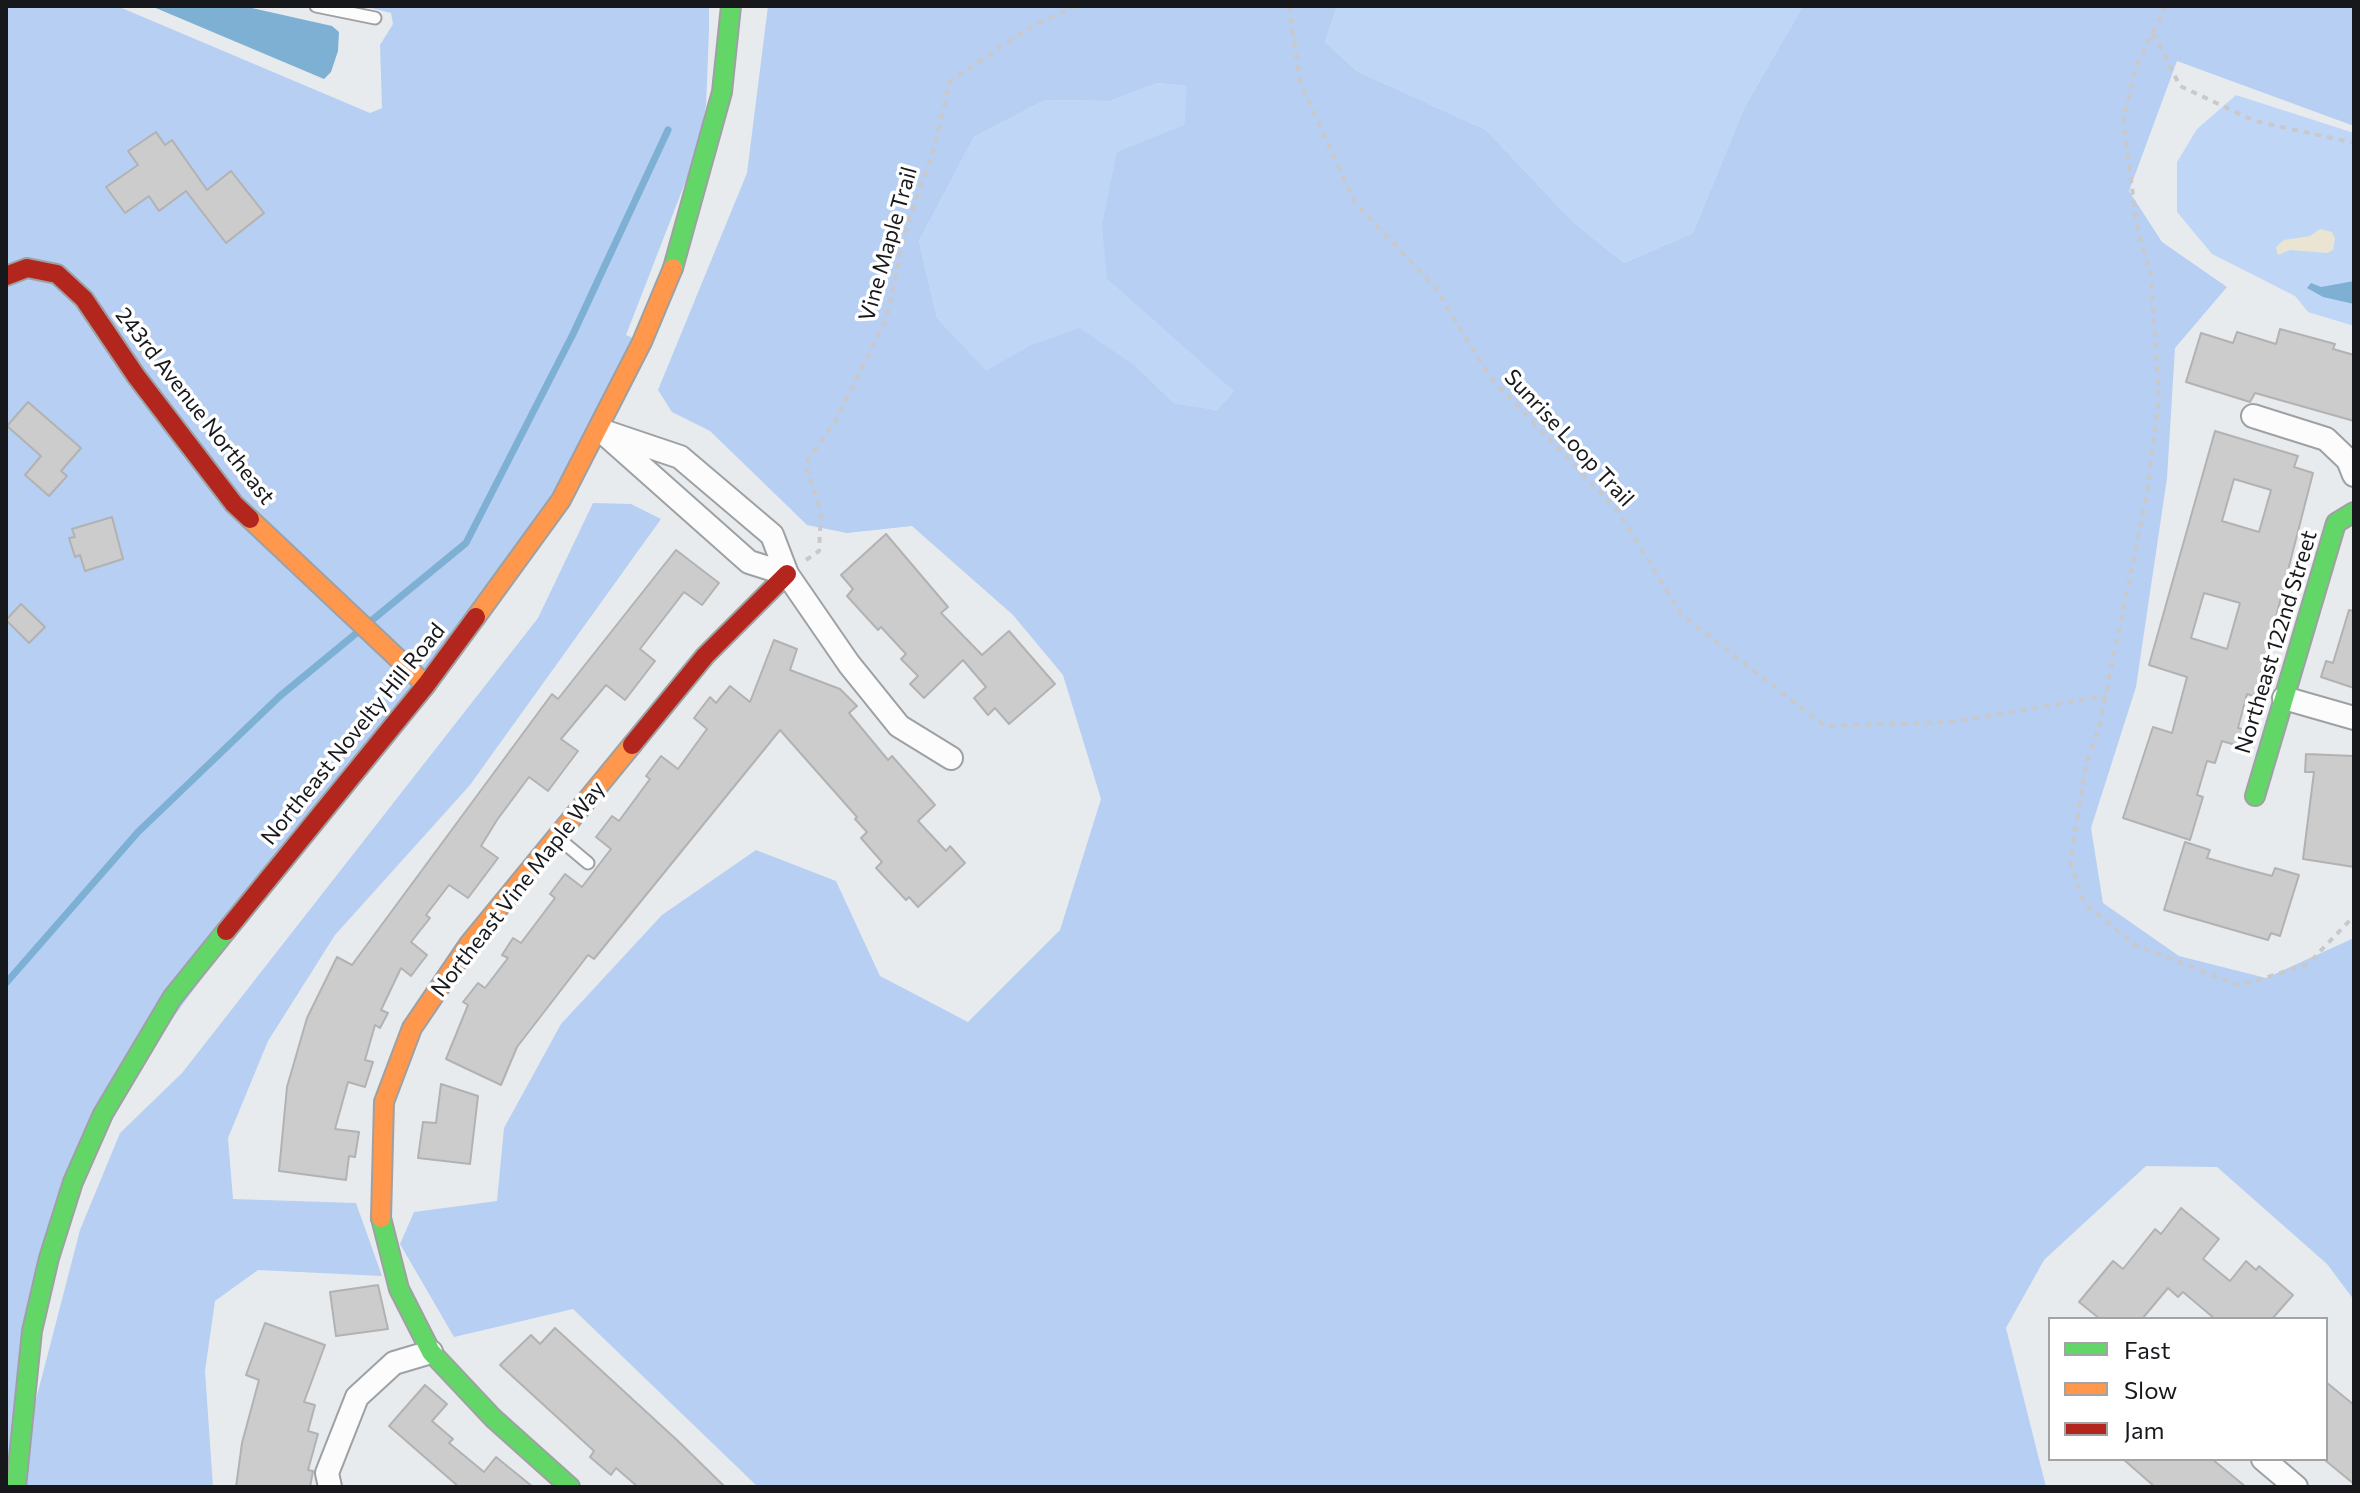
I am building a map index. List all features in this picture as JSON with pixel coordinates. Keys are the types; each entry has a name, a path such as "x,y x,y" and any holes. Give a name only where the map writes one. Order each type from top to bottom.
{"street":[{"name":"Northeast Novelty Hill Road","path":"16,1487 32,1331 49,1258 73,1182 103,1114 172,998 426,685 545,523 600,430 666,287 691,215 722,92 731,6"},
{"name":"243rd Avenue Northeast","path":"6,276 27,268 57,274 84,299 136,376 234,504 426,685"},
{"path":"2253,416 2326,439 2348,460 2354,475"},
{"path":"600,430 749,562 787,574"},
{"path":"600,430 680,457 772,535 787,574 849,664 899,726 951,758"},
{"name":"Northeast 122nd Street","path":"2255,796 2336,523 2354,512"},
{"name":"Northeast Vine Maple Way","path":"570,1487 493,1418 431,1352 399,1289 379,1211 384,1102 412,1028 469,944 705,656 787,574"},
{"path":"2284,698 2354,718"},
{"path":"330,1487 327,1473 357,1397 394,1363 431,1352"},
{"path":"2265,1461 2296,1487"}],"lane":[{"path":"316,6 375,18"},
{"path":"557,837 588,863"}],"path":[{"name":"Vine Maple Trail","path":"787,574 819,551 821,511 805,464 835,422 887,317 905,232 934,148 950,81 1032,26 1076,6"},
{"name":"Sunrise Loop Trail","path":"1289,6 1300,82 1355,203 1434,286 1490,377 1618,511 1681,614 1825,726 1953,722 2105,696"},
{"path":"2166,6 2136,67 2123,120 2137,225 2151,275 2159,400 2146,499 2105,696 2086,765 2070,861 2084,903 2135,945 2240,986 2308,964 2354,916"},
{"path":"2153,33 2180,86 2255,121 2354,143"}],"shaded area":[{"path":"6,6 117,6 370,113 382,108 380,45 393,24 391,13 364,6 709,6 709,30 706,106 697,152 626,335 642,342 600,430 103,1114 73,1182 6,1487"},
{"path":"151,6 243,6 332,26 339,32 338,51 331,72 324,79"},
{"path":"768,6 1337,6 1325,42 1357,71 1486,130 1573,222 1624,263 1693,233 1744,108 1803,6 2354,6 2354,126 2177,61 2129,191 2162,242 2227,287 2175,348 2167,478 2136,687 2091,828 2103,903 2179,956 2266,978 2354,938 2354,1300 2327,1264 2217,1167 2146,1166 2044,1260 2006,1328 2046,1487 758,1487 573,1309 454,1337 400,1244 414,1212 497,1201 504,1128 561,1024 662,915 756,850 836,881 880,976 968,1022 1060,930 1101,799 1063,675 1013,615 912,526 847,533 807,525 710,431 672,412 658,390 747,173","holes":["1158,83 1187,86 1184,125 1117,152 1102,225 1107,279 1234,391 1217,410 1174,403 1137,367 1079,328 1027,347 986,371 937,318 919,241 974,137 1045,100 1110,101"]},
{"path":"1337,6 1803,6 1744,108 1693,233 1624,263 1573,222 1486,130 1357,71 1325,42"},
{"path":"1158,83 1188,86 1184,125 1107,279 1235,390 1217,410 1174,403 1137,367 1027,347 986,372 937,318 919,241 974,137 1045,100 1110,101"},
{"path":"2236,95 2354,133 2354,326 2308,312 2295,296 2212,254 2177,212 2177,162 2197,129"},
{"path":"2354,281 2354,304 2323,297 2307,288 2311,283 2321,287"},
{"path":"593,503 631,504 661,519 470,785 335,935 268,1041 228,1138 233,1199 356,1203 382,1276 258,1270 215,1301 205,1371 213,1487 21,1487 33,1411 80,1230 120,1133 182,1073 538,618"}],"sand":[{"path":"2320,229 2332,232 2335,238 2333,250 2327,253 2290,250 2278,255 2276,247 2284,240 2310,236"}],"building":[{"path":"156,132 165,145 172,140 207,190 231,171 264,213 226,243 186,191 159,211 149,196 125,213 106,187 138,165 128,151"},
{"path":"2280,329 2335,344 2333,349 2354,355 2354,421 2255,393 2250,402 2186,382 2201,333 2233,343 2237,332 2276,344"},
{"path":"28,402 81,448 61,471 67,476 49,496 25,475 41,456 7,426"},
{"path":"2215,431 2298,456 2294,467 2313,473 2254,696 2247,694 2238,728 2246,730 2242,747 2222,741 2215,763 2207,761 2197,795 2203,797 2190,840 2123,818 2153,727 2172,733 2187,677 2149,665","holes":["2234,479 2271,490 2259,532 2222,521","2204,593 2240,603 2227,649 2191,638"]},
{"path":"112,517 123,559 85,571 80,555 75,557 69,538 75,537 72,529"},
{"path":"886,534 948,607 941,613 982,655 1009,631 1055,684 1009,724 995,708 988,715 974,698 986,687 963,660 924,698 910,684 918,676 901,659 906,654 881,627 878,630 847,596 853,589 841,575"},
{"path":"676,550 719,583 702,605 684,592 640,649 655,661 625,700 606,685 561,739 578,751 548,791 529,777 497,820 481,846 498,858 468,898 449,885 426,915 430,918 411,942 427,955 411,976 401,968 381,1010 388,1013 380,1028 375,1025 365,1060 373,1062 365,1087 348,1082 335,1129 359,1132 355,1157 349,1156 346,1180 279,1171 287,1087 307,1018 337,957 352,965 552,694 558,699"},
{"path":"21,604 45,627 29,643 6,620"},
{"path":"2349,610 2354,611 2354,688 2321,677 2326,661 2333,663"},
{"path":"774,640 797,649 790,670 840,689 857,706 849,713 888,760 892,756 935,805 918,821 946,851 950,846 965,863 918,907 909,897 906,900 876,868 882,862 861,838 867,832 855,819 857,817 780,730 594,959 588,955 517,1047 501,1085 446,1059 468,1005 463,1002 478,983 485,988 508,958 502,955 513,938 521,943 555,898 550,894 565,874 582,887 611,849 596,837 612,816 619,821 650,779 646,776 661,756 678,769 707,729 694,718 710,697 716,703 730,686 750,702"},
{"path":"2306,754 2354,756 2354,867 2303,859 2314,772 2305,772"},
{"path":"2185,842 2210,850 2207,858 2272,876 2275,868 2299,875 2280,936 2271,933 2268,940 2164,910"},
{"path":"441,1084 478,1096 470,1164 418,1158 423,1122 436,1123"},
{"path":"2181,1208 2219,1239 2203,1259 2230,1281 2246,1261 2256,1270 2259,1266 2293,1295 2274,1317 2213,1317 2183,1292 2178,1297 2168,1288 2144,1317 2098,1317 2079,1302 2113,1261 2123,1269 2155,1229 2161,1234"},
{"path":"378,1285 388,1329 336,1336 330,1292"},
{"path":"265,1323 325,1345 304,1402 315,1405 308,1431 318,1434 308,1470 313,1471 310,1487 236,1487 242,1443 259,1380 246,1375"},
{"path":"555,1328 725,1487 638,1487 616,1468 611,1475 590,1457 594,1451 500,1365 531,1335 540,1344"},
{"path":"2328,1384 2354,1405 2354,1484 2326,1461"},
{"path":"425,1385 447,1404 432,1421 453,1439 449,1443 484,1472 496,1457 533,1487 459,1487 389,1426"},
{"path":"2125,1461 2214,1461 2246,1487 2155,1487"}],"waterway":[{"path":"371,621 466,543 573,334 668,130"},
{"path":"6,983 138,832 280,696 359,631"}],"traffic: fast":[{"path":"673,268 722,92 731,6"},
{"path":"2255,796 2336,523 2354,512"},
{"path":"16,1487 32,1331 49,1258 73,1182 103,1114 172,998 226,931"},
{"path":"381,1218 399,1289 431,1352 493,1418 570,1487"}],"traffic: slow":[{"path":"476,617 561,500 642,342 673,268"},
{"path":"250,519 426,685"},
{"path":"381,1218 384,1102 412,1028 469,944 632,745"}],"traffic: jam":[{"path":"6,276 27,268 57,274 84,299 136,376 234,504 250,519"},
{"path":"632,745 705,656 787,574"},
{"path":"226,931 426,685 476,617"}]}
